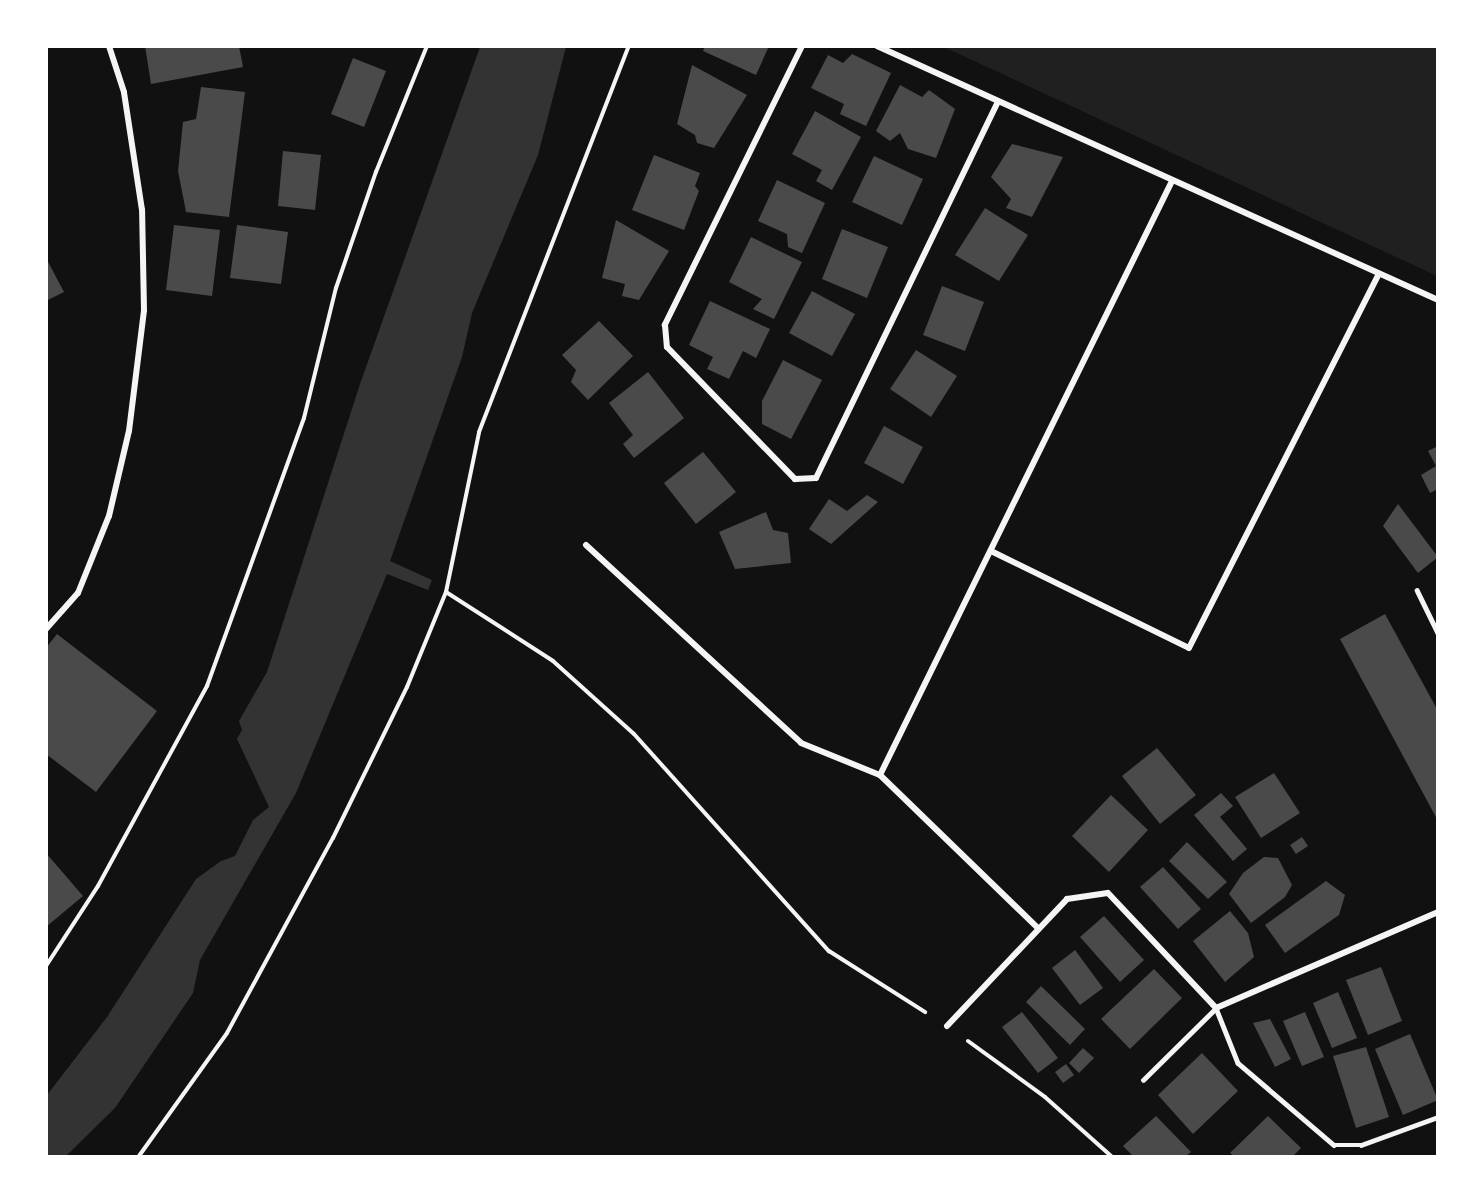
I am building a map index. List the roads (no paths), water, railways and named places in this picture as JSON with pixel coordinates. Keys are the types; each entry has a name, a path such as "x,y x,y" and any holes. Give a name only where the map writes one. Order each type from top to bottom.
{"street":[{"path":"46,629 78,593 109,516 129,430 144,310 142,210 124,92 109,46"},
{"path":"802,46 665,325 667,347 795,479 816,478 997,103"},
{"path":"877,46 997,103 1437,300"},
{"path":"880,775 993,552 1172,181"},
{"path":"993,552 1189,648 1378,274"},
{"path":"586,545 801,743 880,775 1038,928"},
{"path":"947,1026 1067,899 1108,893 1216,1008 1437,912"}],"lane":[{"path":"1417,590 1437,633"},
{"path":"1143,1080 1216,1008 1238,1063 1334,1145 1360,1145 1437,1116"}]}
